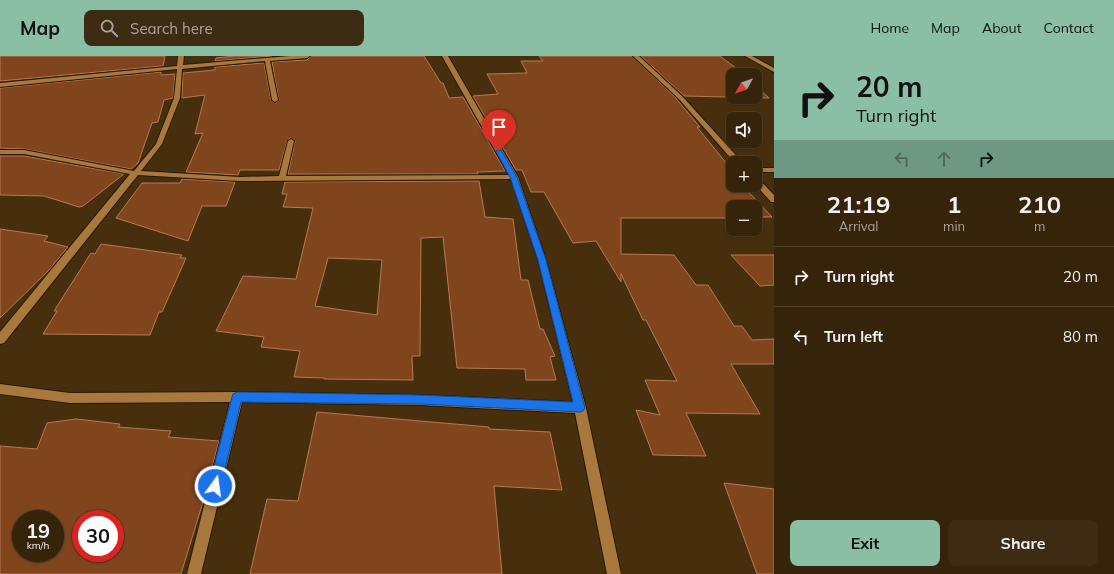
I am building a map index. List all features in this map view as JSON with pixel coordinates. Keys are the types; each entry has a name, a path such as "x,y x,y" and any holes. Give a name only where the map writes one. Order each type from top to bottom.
{"street":[{"path":"0,340 159,144 177,98 181,56"},
{"path":"0,85 307,56"},
{"path":"445,56 514,177 542,260 580,408 614,574"},
{"path":"636,56 680,97 732,156"},
{"path":"748,56 774,70"},
{"path":"267,60 275,100"},
{"path":"282,179 291,141"},
{"path":"0,152 24,152 135,173 240,179 514,177"},
{"path":"762,170 774,170"},
{"path":"762,187 774,200"},
{"path":"0,389 70,398 237,397 420,400 580,408"},
{"path":"194,574 237,397"}],"building":[{"path":"0,56 165,56 163,66 0,81"},
{"path":"235,56 272,56 215,61 216,58"},
{"path":"311,56 424,56 441,83 443,83 449,98 463,97 505,171 477,172 478,174 288,174 295,141 290,138 287,141 279,170 240,170 238,175 186,172 203,133 195,134 205,95 182,98 183,73 215,70 215,67 264,63 271,100 276,103 279,100 272,62 307,60"},
{"path":"539,56 632,56 674,96 700,127 697,127 726,163 726,192 749,192 756,200 726,200 726,218 621,218 621,254 674,255 696,285 708,285 734,326 742,326 752,340 774,339 774,364 731,364 760,414 686,413 706,456 653,455 636,410 660,415 645,380 677,381 646,320 643,320 621,274 621,282 596,241 573,243 544,192 531,192 522,170 516,170 473,96 498,94 487,74 527,73 521,61 543,61"},
{"path":"641,56 720,56 736,68 726,68 726,97 684,96"},
{"path":"161,72 161,75 175,74 173,98 164,100 158,122 152,123 138,163 131,169 24,149 0,148 0,88"},
{"path":"762,92 769,98 762,98"},
{"path":"0,156 24,156 124,174 83,206 79,207 44,196 0,195"},
{"path":"182,179 235,182 226,206 202,206 188,241 116,218 142,183 180,183"},
{"path":"479,181 485,217 513,219 521,280 528,280 540,329 543,329 555,356 550,357 556,380 526,380 525,369 457,368 443,237 421,238 420,356 412,356 413,380 324,379 294,377 300,351 261,347 264,337 216,331 243,276 296,279 313,208 283,207 287,194 282,194 285,182","holes":["328,258 382,260 377,315 315,306"]},
{"path":"762,206 772,217 762,217"},
{"path":"0,229 48,236 44,241 68,247 49,270 0,318"},
{"path":"101,244 182,255 180,258 186,258 162,312 159,312 150,335 43,334 57,311 54,311 91,253 95,254"},
{"path":"731,255 774,255 774,285 760,286"},
{"path":"317,412 489,427 489,429 550,432 562,490 494,486 502,574 250,574 267,499 298,501"},
{"path":"76,419 120,424 118,427 171,431 168,437 219,441 203,502 181,574 0,574 0,446 37,449 47,423"},
{"path":"724,483 774,489 774,574 757,574"}],"route":[{"path":"215,486 237,397 420,400 580,408 542,260 514,177 499,151"}]}
